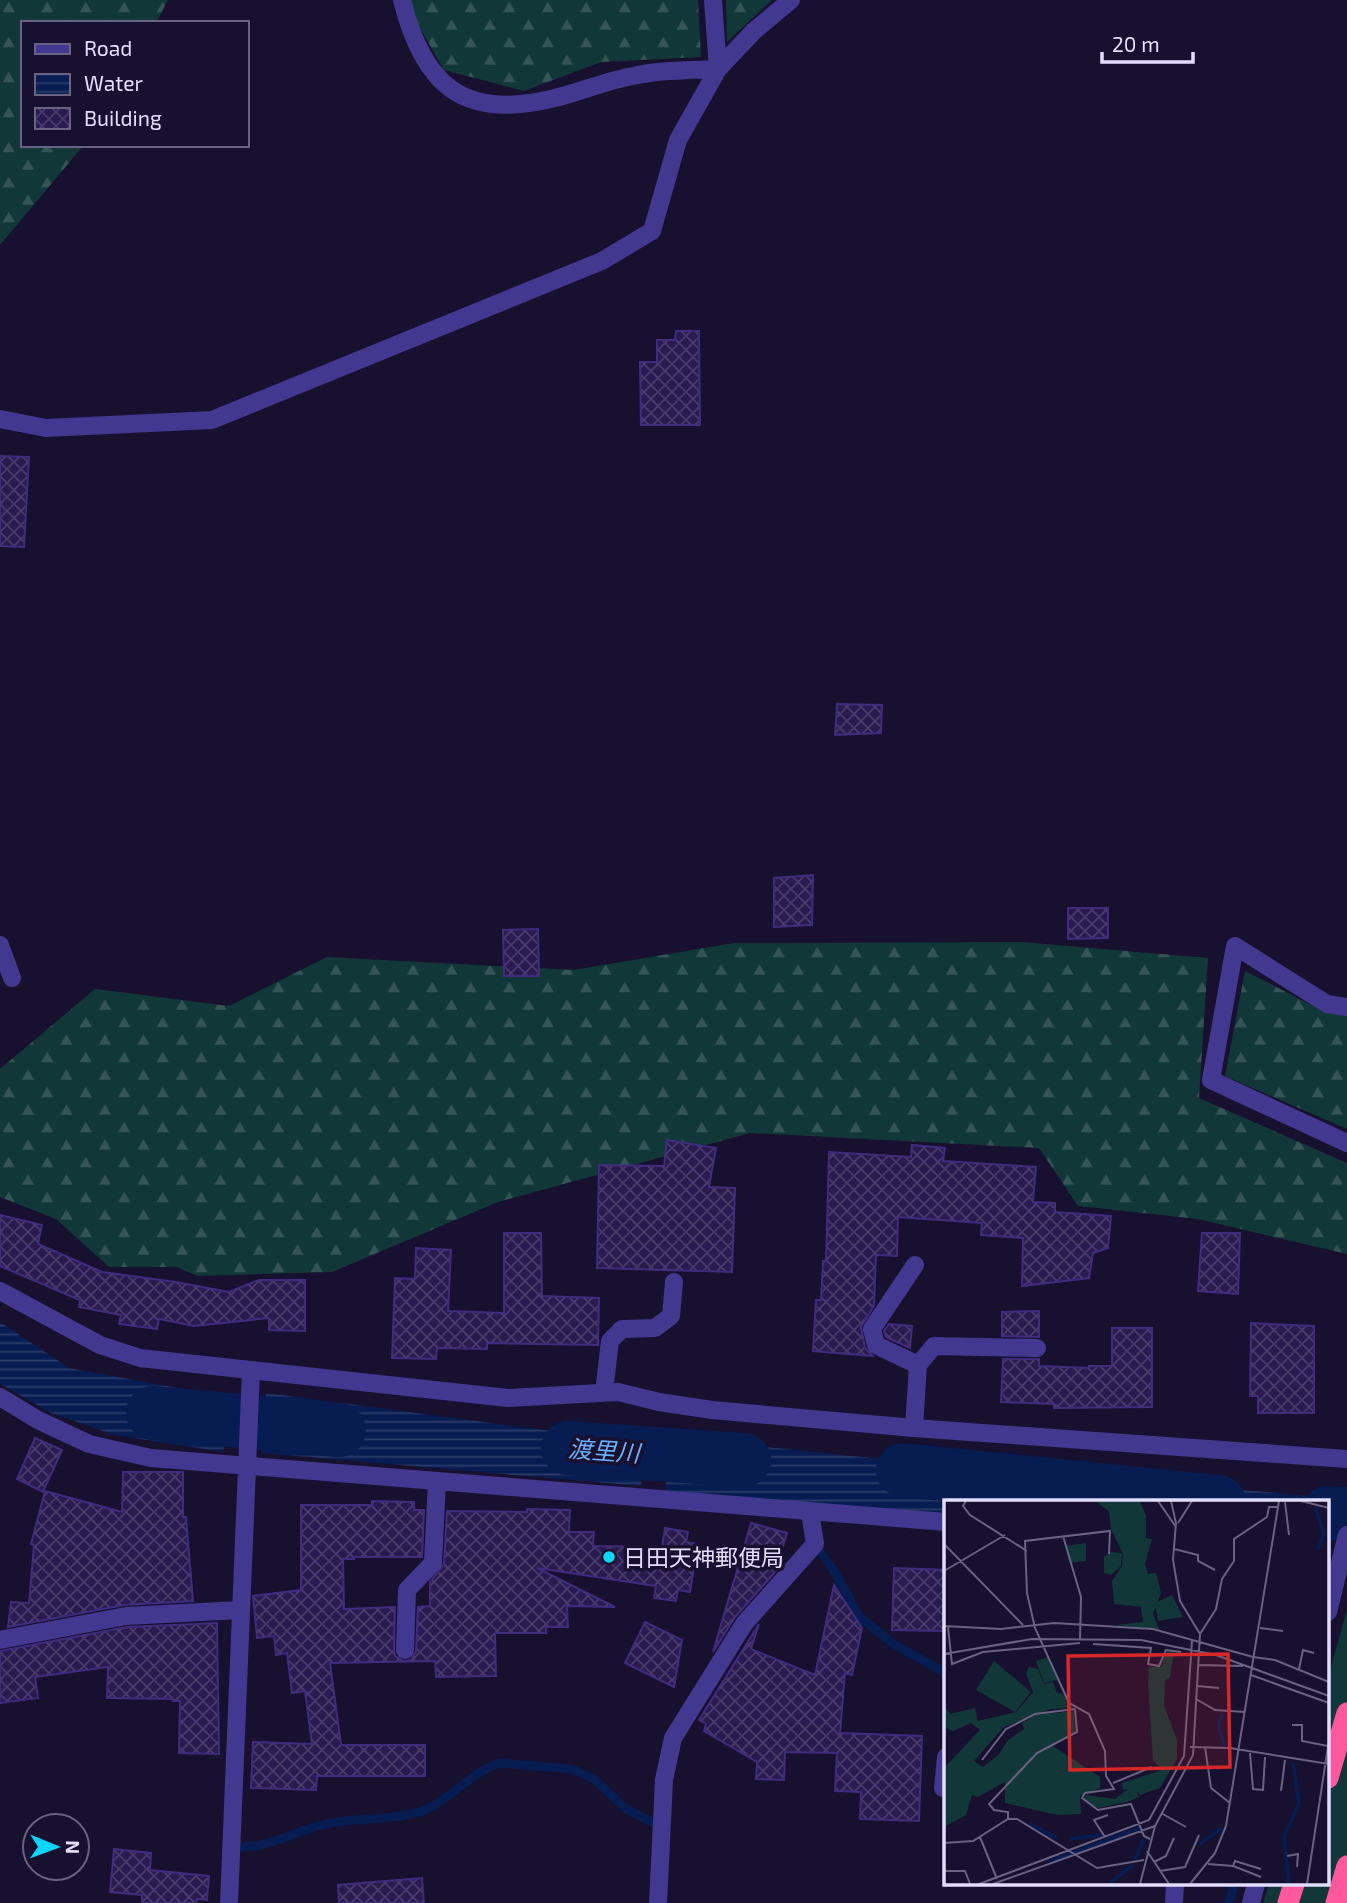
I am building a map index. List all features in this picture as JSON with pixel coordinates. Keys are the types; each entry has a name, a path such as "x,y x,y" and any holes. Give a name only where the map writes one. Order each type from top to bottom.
{"highway":[{"path":"1330,1771 1347,1713"},
{"path":"1336,1903 1347,1866"},
{"path":"1288,1903 1294,1885"}],"street":[{"path":"402,0 410,32 427,65 444,84 477,103 512,106 551,99 631,76 718,69"},
{"path":"713,0 718,69"},
{"path":"0,419 46,428 212,420 602,261 652,231 678,140 718,69 754,32 791,0"},
{"path":"0,945 12,978"},
{"path":"1347,1007 1327,1004 1235,946 1211,1080 1347,1143"},
{"path":"915,1265 872,1329 876,1345 918,1365"},
{"path":"604,1392 610,1341 622,1329 654,1328 671,1316 674,1282"},
{"path":"0,1291 100,1345 140,1358 508,1398 618,1392 659,1402 712,1410 914,1428 1347,1459"},
{"path":"914,1428 918,1365 934,1346 1037,1348"},
{"path":"229,1903 245,1465 251,1371"},
{"path":"0,1397 38,1420 89,1444 150,1458 944,1522"},
{"path":"405,1650 407,1590 433,1563 437,1481"},
{"path":"658,1903 664,1780 673,1738 744,1624 815,1544 810,1512"},
{"path":"1330,1603 1342,1546"},
{"path":"0,1640 126,1616 240,1610"},
{"path":"943,1788 944,1778"},
{"path":"1174,1903 1175,1885"},
{"path":"1251,1903 1256,1885"}],"green space":[{"path":"0,0 168,0 157,21 21,21 21,147 82,147 0,245"},
{"path":"404,0 698,0 701,57 601,62 524,91 444,70"},
{"path":"726,0 772,0 727,42"},
{"path":"1021,942 1208,958 1199,1098 1347,1163 1347,1254 1198,1219 1078,1206 1039,1148 750,1133 498,1202 332,1272 198,1276 176,1267 109,1267 56,1219 0,1197 0,1069 95,989 229,1006 327,957 573,970 734,943"},
{"path":"1245,971 1325,1012 1347,1015 1347,1129 1225,1076"},
{"path":"1347,1610 1347,1903 1263,1903 1269,1885 1330,1885 1330,1670"}],"water":[{"path":"0,1322 69,1368 226,1397 224,1452 115,1435 51,1413 0,1384"},
{"path":"266,1393 642,1443 641,1486 262,1453"},
{"path":"670,1437 977,1469 973,1500 944,1500 944,1513 665,1493"},
{"path":"1002,1468 1332,1498 1330,1531 1330,1500 999,1500"}],"building":[{"path":"676,331 699,331 700,425 641,425 640,362 657,362 657,340 675,340"},
{"path":"0,456 29,457 24,547 0,546"},
{"path":"837,704 882,705 881,733 835,735"},
{"path":"813,875 812,925 774,927 774,878"},
{"path":"1068,908 1108,908 1108,938 1068,939"},
{"path":"538,929 539,976 504,976 503,930"},
{"path":"667,1140 716,1148 709,1187 735,1188 732,1272 597,1268 599,1165 664,1166"},
{"path":"912,1145 945,1148 943,1161 1036,1167 1033,1202 1055,1203 1055,1212 1111,1216 1108,1248 1093,1253 1089,1278 1022,1286 1023,1238 981,1235 982,1223 898,1217 897,1256 876,1255 874,1306 861,1327 865,1348 873,1356 813,1351 816,1300 821,1300 823,1261 826,1261 829,1152 911,1157"},
{"path":"0,1215 42,1225 38,1244 102,1272 229,1292 259,1280 305,1280 305,1331 269,1330 269,1318 194,1326 159,1319 157,1329 119,1324 121,1315 79,1307 80,1300 0,1266"},
{"path":"504,1233 541,1233 542,1296 599,1298 598,1345 487,1343 487,1349 437,1348 436,1359 392,1358 395,1278 415,1279 416,1248 451,1250 448,1311 504,1313"},
{"path":"1202,1233 1240,1233 1238,1294 1198,1291"},
{"path":"1039,1311 1039,1337 1002,1336 1002,1312"},
{"path":"1251,1323 1314,1326 1314,1413 1258,1413 1258,1396 1250,1396"},
{"path":"889,1324 912,1326 910,1348 886,1337 884,1331"},
{"path":"1112,1328 1152,1328 1152,1407 1054,1408 1054,1404 1001,1402 1003,1359 1039,1359 1039,1366 1112,1366"},
{"path":"35,1438 62,1450 43,1492 17,1479"},
{"path":"123,1472 183,1472 183,1517 186,1517 193,1601 124,1605 8,1627 11,1602 29,1603 34,1545 31,1544 45,1491 122,1512"},
{"path":"372,1501 414,1502 414,1510 424,1510 422,1557 343,1559 344,1609 395,1607 395,1656 404,1661 411,1660 416,1651 418,1607 430,1606 430,1582 444,1564 447,1511 570,1510 569,1532 594,1532 593,1546 662,1547 665,1528 688,1532 686,1542 698,1544 690,1592 678,1590 676,1601 654,1598 656,1586 537,1568 615,1607 567,1606 568,1627 546,1627 546,1633 495,1633 496,1676 436,1677 435,1661 330,1663 341,1745 425,1745 425,1776 317,1776 316,1790 251,1788 253,1742 312,1744 305,1691 292,1693 287,1653 276,1655 274,1636 257,1638 253,1596 301,1590 301,1505 372,1505"},
{"path":"751,1523 787,1533 775,1572 735,1617 713,1652"},
{"path":"894,1568 944,1570 944,1631 892,1630"},
{"path":"834,1585 862,1628 852,1675 845,1673 840,1733 922,1736 919,1821 860,1819 861,1792 835,1791 837,1753 785,1752 784,1780 756,1779 757,1762 704,1731 706,1724 699,1720 759,1624 751,1649 815,1675"},
{"path":"645,1622 682,1640 674,1687 625,1663"},
{"path":"217,1623 219,1754 179,1753 180,1701 107,1698 108,1667 35,1677 38,1698 0,1703 0,1651 127,1627"},
{"path":"114,1849 151,1853 150,1870 209,1876 207,1900 197,1899 196,1903 142,1903 142,1895 110,1892"},
{"path":"422,1878 424,1903 339,1903 338,1885"}],"waterway":[{"name":"渡里川","path":"153,1413 339,1430"},
{"name":"渡里川","path":"568,1448 744,1460"},
{"name":"渡里川","path":"903,1470 1199,1500"},
{"name":"渡里川","path":"1330,1513 1347,1514"},
{"path":"815,1544 836,1574 859,1616 892,1643 944,1672"},
{"path":"244,1847 265,1844 326,1824 422,1811 442,1801 479,1773 500,1763 572,1769 594,1779 626,1809 656,1824"},
{"path":"1229,1903 1234,1885"}],"place":[{"name":"日田天神郵便局","path":"609,1557"}]}
